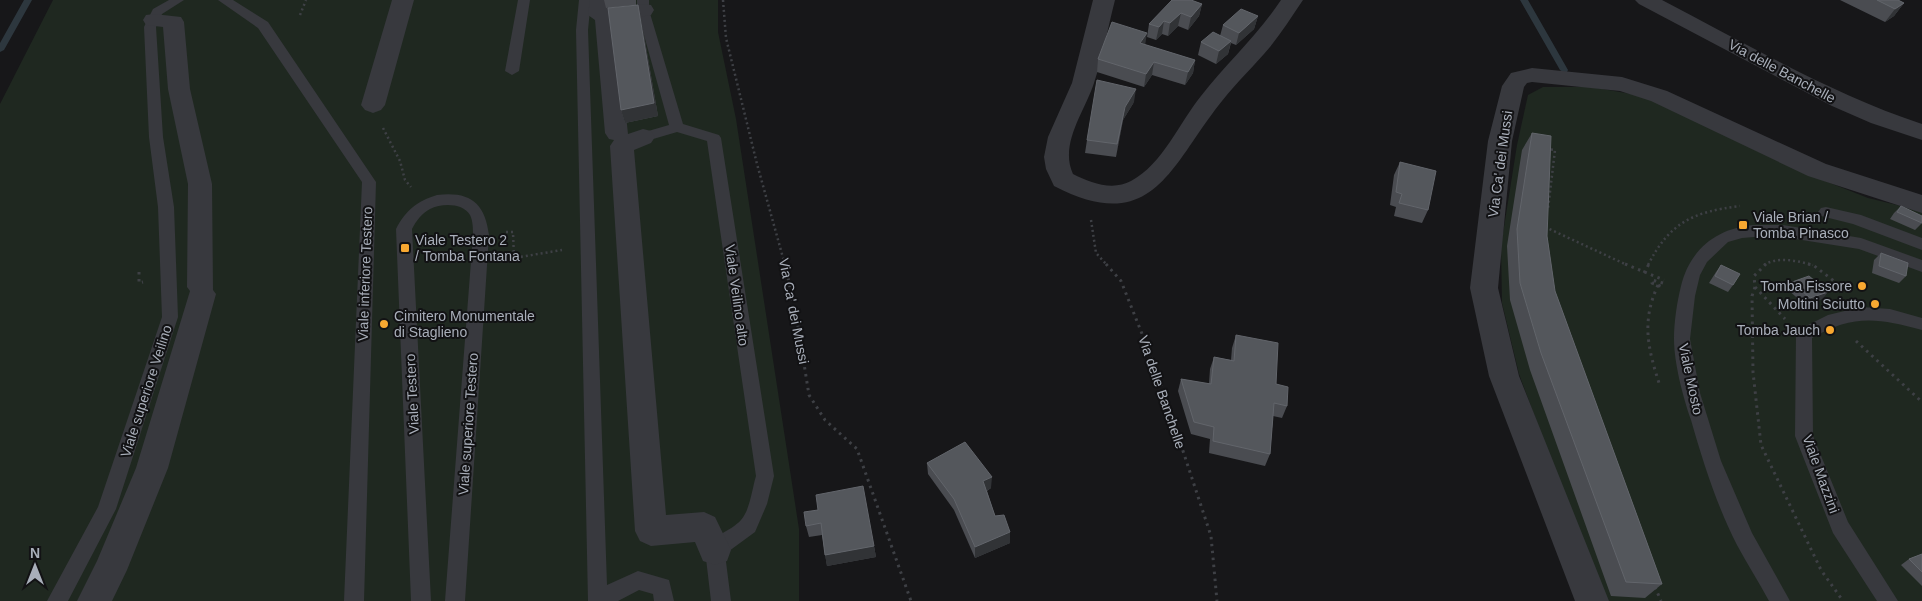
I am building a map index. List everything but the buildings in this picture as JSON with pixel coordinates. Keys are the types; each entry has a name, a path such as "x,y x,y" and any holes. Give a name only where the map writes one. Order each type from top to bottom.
{"street":[{"path":"373,105 404,0"},
{"path":"1104,0 1083,83 1060,137 1056,157 1058,169 1063,180 1087,191 1106,194 1140,187 1154,176 1206,105 1268,35 1292,0"},
{"name":"Via delle Banchelle","path":"1646,0 1840,102 1879,118 1922,132"},
{"path":"643,5 603,8 630,135 622,146 651,531 704,527 715,550"},
{"path":"94,601 110,570 152,468 202,290 200,184 179,89 173,22 154,20"},
{"name":"Via Ca' dei Mussi","path":"1592,601 1504,376 1484,288 1500,141 1513,86 1519,78 1532,75 1622,84 1659,96 1817,170 1922,204"}],"lane":[{"path":"154,20 157,12 178,0"},
{"name":"Viale inferiore Testero","path":"224,0 263,25 369,182 354,601"},
{"path":"512,71 524,0"},
{"path":"585,0 582,30 598,601"},
{"path":"630,135 677,127 643,5"},
{"name":"Viale superiore Veilino","path":"58,601 108,508 170,317 166,207 154,112 150,27 154,20"},
{"name":"Viale Veilino alto","path":"677,127 714,138 764,476 758,504 748,526 715,550"},
{"name":"Viale superiore Testero","path":"435,201 461,202 470,206 477,213 481,241 455,601"},
{"name":"Viale Testero","path":"421,601 404,228 414,214 424,206 435,201"},
{"path":"1826,212 1856,219 1922,244"},
{"name":"Viale Mosto","path":"1780,601 1744,538 1712,461 1691,393 1682,339 1687,296 1692,275 1701,258 1723,238 1741,232 1754,231 1783,230 1861,244 1922,266"},
{"path":"1804,336 1832,318 1865,312 1922,324"},
{"name":"Viale Mazzini","path":"1804,336 1804,436 1840,527 1888,601"},
{"path":"715,550 721,601"},
{"path":"608,601 612,593 638,580 662,587 664,601"}],"path":[{"path":"300,15 306,0"},
{"name":"Via Ca' dei Mussi","path":"723,0 726,38 757,164 781,246 797,320 809,395 825,420 857,449 911,601"},
{"path":"373,105 400,161 408,185 416,192 435,201"},
{"path":"1541,148 1555,150 1547,216"},
{"name":"Via delle Banchelle","path":"1087,191 1096,253 1120,281 1156,369 1211,536 1216,601"},
{"path":"1545,235 1545,226 1644,273"},
{"path":"481,241 513,232 514,258 587,245"},
{"path":"1763,256 1769,262"},
{"path":"1804,336 1774,309 1755,287 1754,276 1761,267 1769,262 1791,260 1814,265 1849,292 1865,312"},
{"path":"1658,285 1649,302 1647,326 1648,351 1660,388"},
{"path":"1868,352 1922,402"},
{"path":"1654,582 1661,601"}],"shaded area":[{"name":"Cimitero Monumentale di Staglieno","path":"53,0 718,0 718,32 736,119 799,529 799,601 0,601 0,104"},
{"path":"1543,87 1591,87 1643,96 1795,169 1868,198 1922,211 1922,601 1603,601 1519,374 1502,303 1501,246 1517,145 1528,95"}],"waterway":[{"path":"0,50 28,0"},
{"path":"1524,0 1564,70"}],"place":[{"name":"Viale Brian / Tomba Pinasco","path":"1743,225"},
{"name":"Viale Testero 2 / Tomba Fontana","path":"405,248"},
{"name":"Tomba Fissore","path":"1862,286"},
{"name":"Moltini Sciutto","path":"1875,304"},
{"name":"Cimitero Monumentale di Staglieno","path":"384,324"},
{"name":"Tomba Jauch","path":"1830,330"}]}
